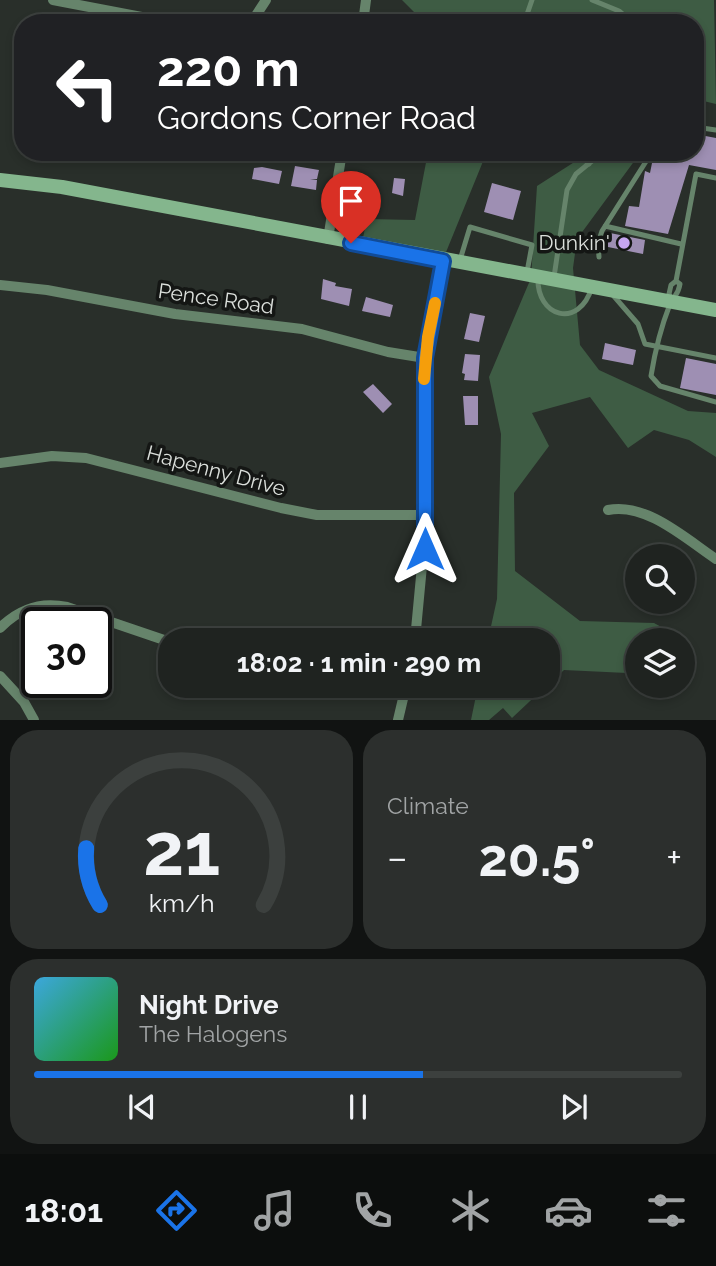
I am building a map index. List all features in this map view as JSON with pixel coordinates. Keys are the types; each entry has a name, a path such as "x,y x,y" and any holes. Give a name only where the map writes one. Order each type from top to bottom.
{"street":[{"path":"53,0 126,14"},
{"path":"328,239 341,161"},
{"path":"0,180 62,187 443,261 716,310"},
{"path":"417,628 422,594 425,515 425,358 443,261"},
{"name":"Pence Road","path":"0,285 47,290 174,314 302,330 388,352 425,358"},
{"name":"Hapenny Drive","path":"0,463 52,456 86,458 317,515 425,515"},
{"path":"608,510 626,509 650,517 716,559"},
{"path":"0,628 25,609 51,605 67,607 158,638"},
{"path":"0,676 24,702 34,720"},
{"path":"398,720 403,698"}],"lane":[{"path":"592,0 622,14"},
{"path":"586,161 589,164"},
{"path":"553,280 567,190 576,174 592,161"},
{"path":"599,257 599,238 646,161"},
{"path":"716,178 696,174 676,281 671,285 671,300 656,347 651,376 660,386 716,402"},
{"path":"605,226 681,244"},
{"path":"459,262 470,227 532,245 532,276 543,302 550,308 568,314 576,313 585,306 592,287"},
{"path":"610,290 621,307 638,324 642,339 656,347 716,358"}],"green space":[{"path":"402,0 714,0 716,104 704,101 704,14 416,14"},
{"path":"426,161 483,161 442,262 361,247 367,219 415,220"},
{"path":"576,161 634,161 577,239 573,268 580,345 599,370 688,411 716,413 716,457 689,440 654,430 628,448 590,397 532,413 549,446 514,493 515,571 580,621 654,623 663,628 625,628 625,673 564,670 560,674 560,628 491,628 497,599 501,434 489,377 531,278 537,186"},
{"path":"476,698 533,698 512,718 503,708 489,720 471,720"}],"building":[{"path":"704,136 716,138 716,170 689,165 668,234 625,226 629,206 639,207 645,171 650,173 652,161 704,161"},
{"path":"295,166 319,170 317,179 310,179 317,180 316,190 291,186"},
{"path":"254,168 282,171 279,184 252,179"},
{"path":"394,178 405,179 403,196 392,193"},
{"path":"492,183 521,191 513,220 484,212"},
{"name":"Dunkin'","path":"605,232 645,240 643,254 603,246"},
{"path":"323,279 336,283 335,286 352,289 349,306 321,299"},
{"path":"366,297 393,305 390,317 362,311"},
{"path":"470,313 485,316 479,342 464,339"},
{"path":"605,343 636,350 633,365 602,359"},
{"path":"465,354 480,355 478,381 464,380 465,374 462,373"},
{"path":"686,358 716,364 716,395 680,388"},
{"path":"373,384 392,404 383,413 363,392"},
{"path":"463,396 478,396 478,425 465,425"}],"slow traffic":[{"path":"424,379 435,303"}],"place":[{"name":"Dunkin'","path":"624,243"}],"route":[{"path":"351,243 443,261 425,358 425,549"}]}
